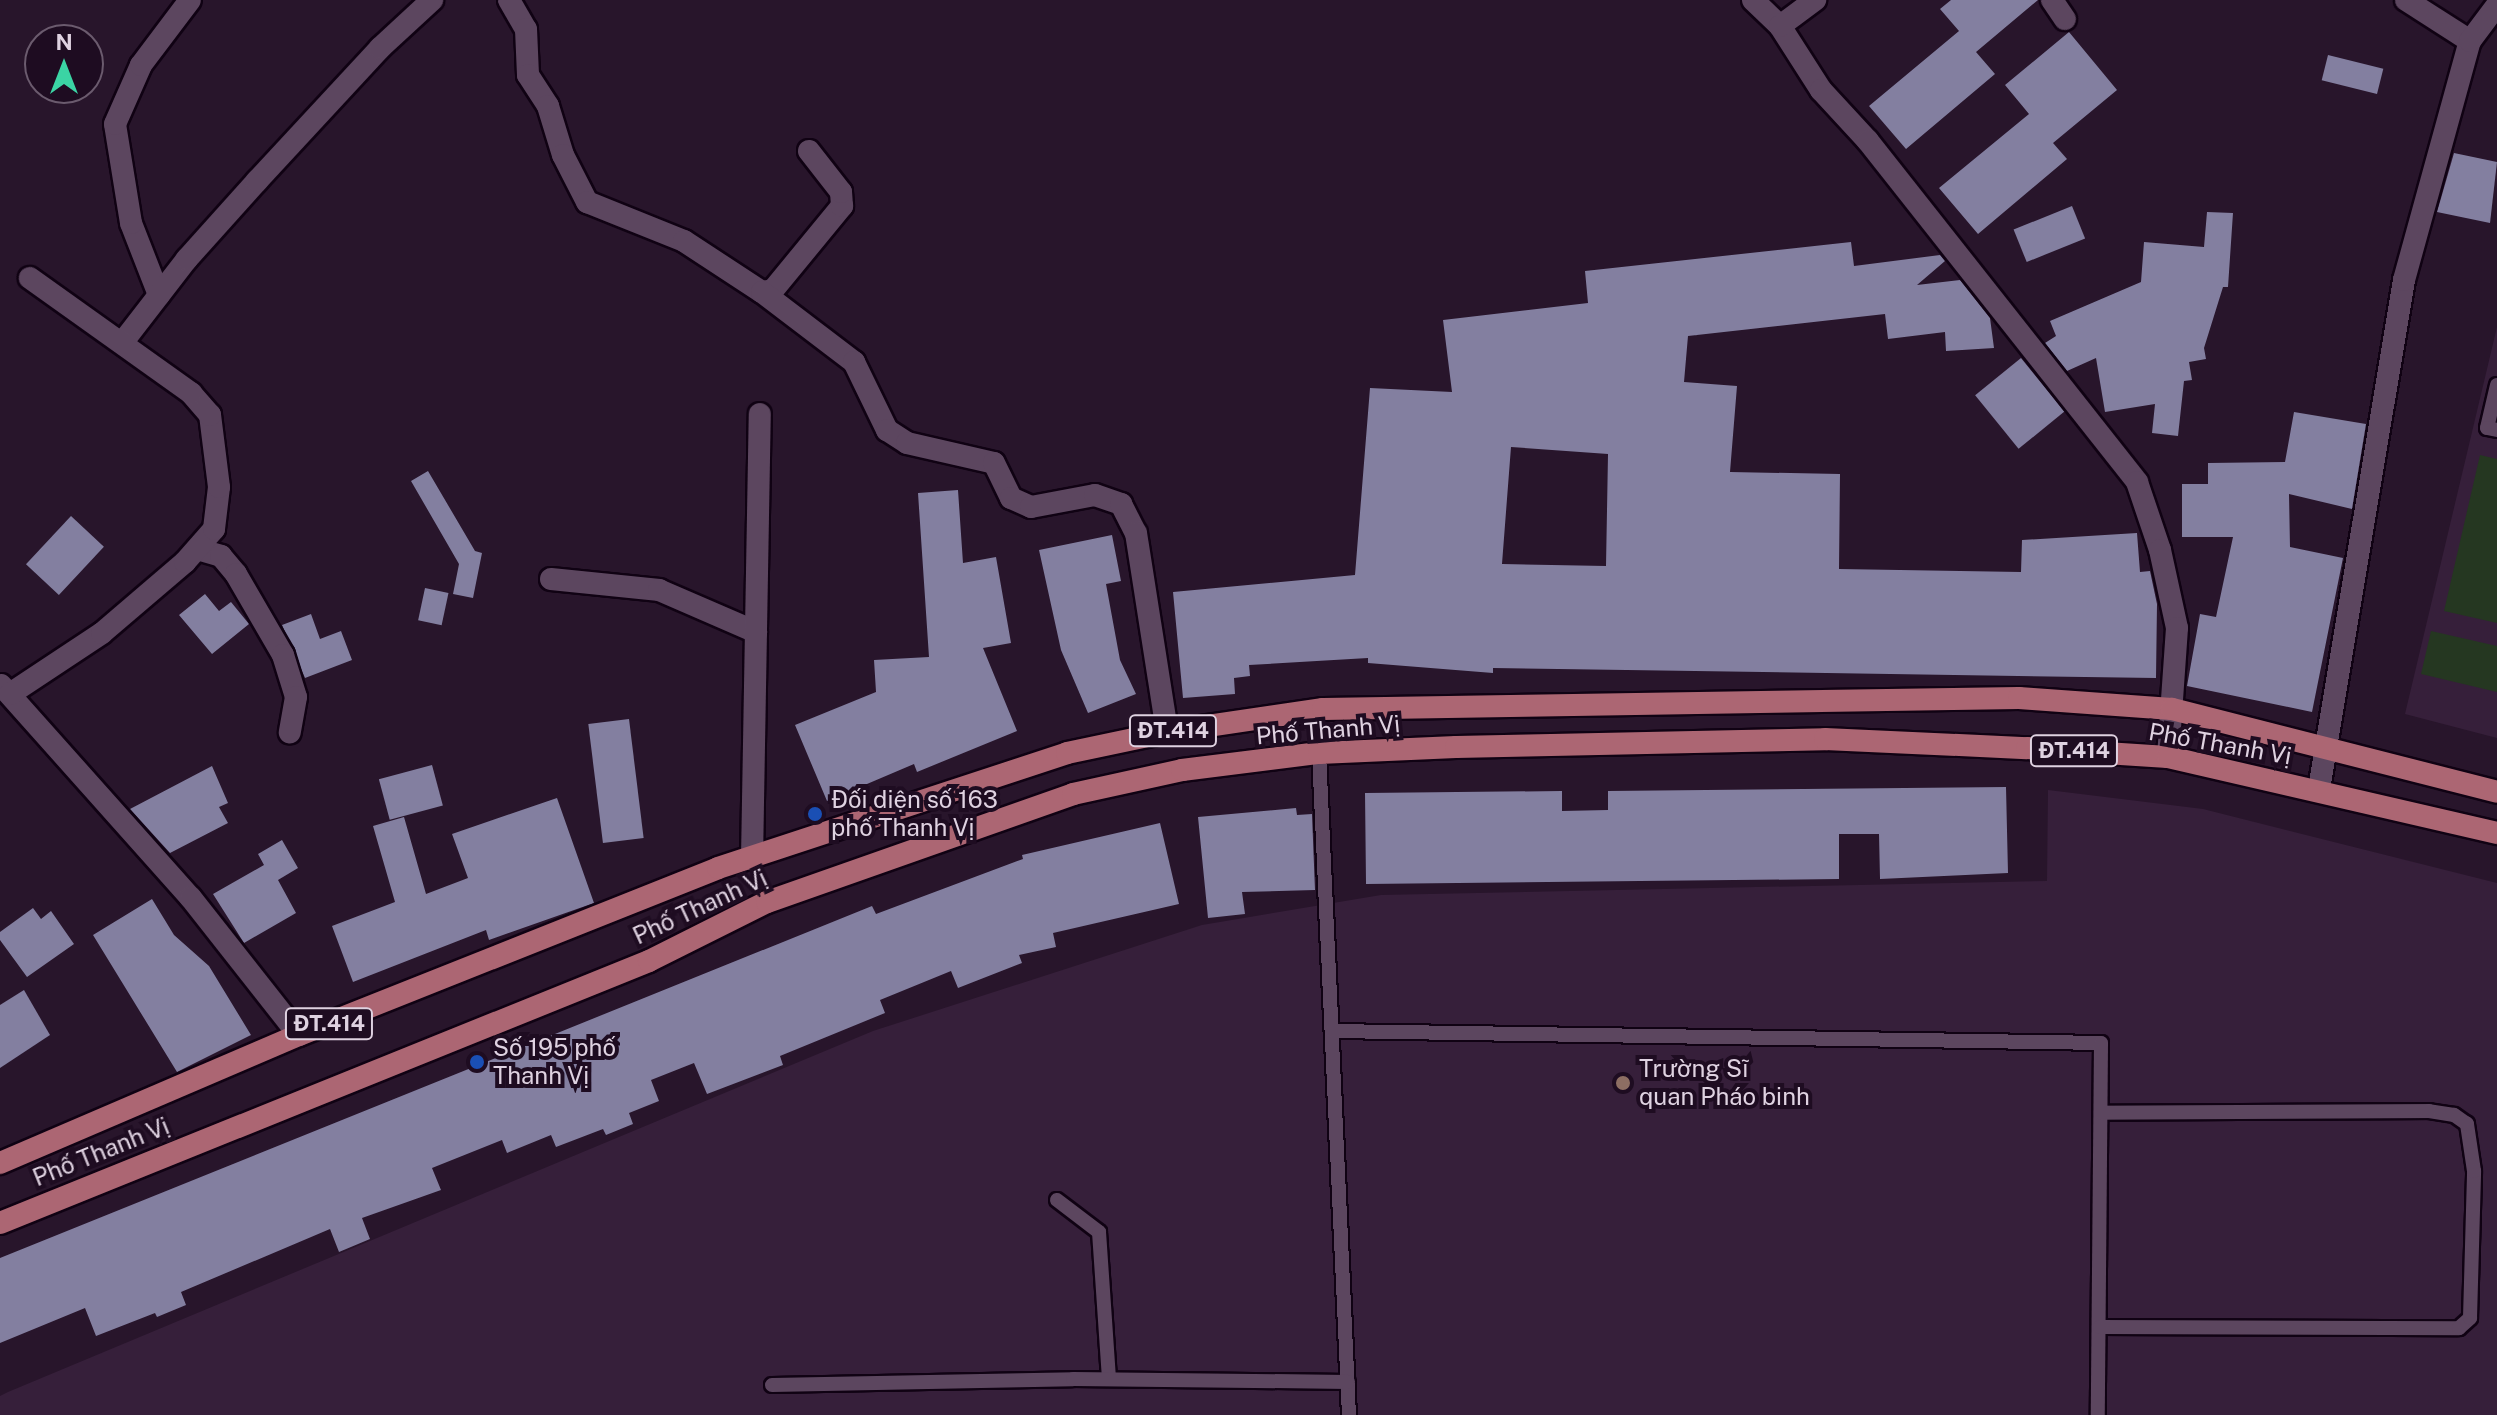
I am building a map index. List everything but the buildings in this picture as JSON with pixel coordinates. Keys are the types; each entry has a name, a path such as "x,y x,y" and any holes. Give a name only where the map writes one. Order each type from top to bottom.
{"main road":[{"name":"Phố Thanh Vị","path":"0,1163 299,1035 752,859 1067,753 1167,732 1323,709 2019,698 2172,709 2497,792"},
{"name":"Phố Thanh Vị","path":"0,1223 649,961 767,902 1073,794 1182,770 1319,753 1825,739 2168,757 2319,789 2497,833"}],"street":[{"path":"159,295 131,223 115,124 141,65 190,0"},
{"path":"509,0 526,29 528,75 548,106 563,155 587,202 684,241 762,292 854,362 887,430 907,443 994,463 1011,498 1031,507 1095,495 1121,504 1136,533 1167,732"},
{"path":"1753,0 1780,26 1821,90 1868,141 2137,482 2160,550 2177,628 2168,757"},
{"path":"1780,26 1815,0"},
{"path":"2052,0 2065,19"},
{"path":"2406,0 2470,41"},
{"path":"122,343 159,295 380,48 426,3"},
{"path":"2319,789 2404,280 2470,41 2493,16"},
{"path":"762,292 773,290 842,206 841,192 809,151"},
{"path":"30,278 191,393 210,415 217,501 214,529 197,549 102,633 5,689 254,973 299,1035"},
{"path":"752,859 760,414"},
{"path":"197,549 221,556 236,574 283,655 296,697 290,732"},
{"path":"551,579 659,590 756,632"}],"lane":[{"path":"2497,385 2487,428 2497,430"},
{"path":"1319,753 1349,1415"},
{"path":"1332,1031 2101,1043 2098,1415"},
{"path":"2100,1327 2459,1328 2470,1318 2474,1171 2467,1124 2454,1115 2429,1111 2101,1113"},
{"path":"1057,1200 1099,1232 1109,1379"},
{"path":"772,1385 1109,1379 1348,1382"}],"shaded area":[{"path":"2497,327 2497,738 2405,714"},
{"name":"Trường Sĩ quan Pháo binh","path":"2048,790 2203,809 2497,883 2497,1415 0,1415 0,1396 8,1392 873,1031 1202,925 1381,895 2047,881"}],"green space":[{"path":"2480,455 2497,459 2497,623 2444,611"},
{"path":"2431,631 2497,646 2497,692 2421,674"}],"place":[{"name":"Đối diện số 163 phố Thanh Vị","path":"815,814"},
{"name":"Số 195 phố Thanh Vị","path":"477,1062"},
{"name":"Trường Sĩ quan Pháo binh","path":"1623,1083"}]}
